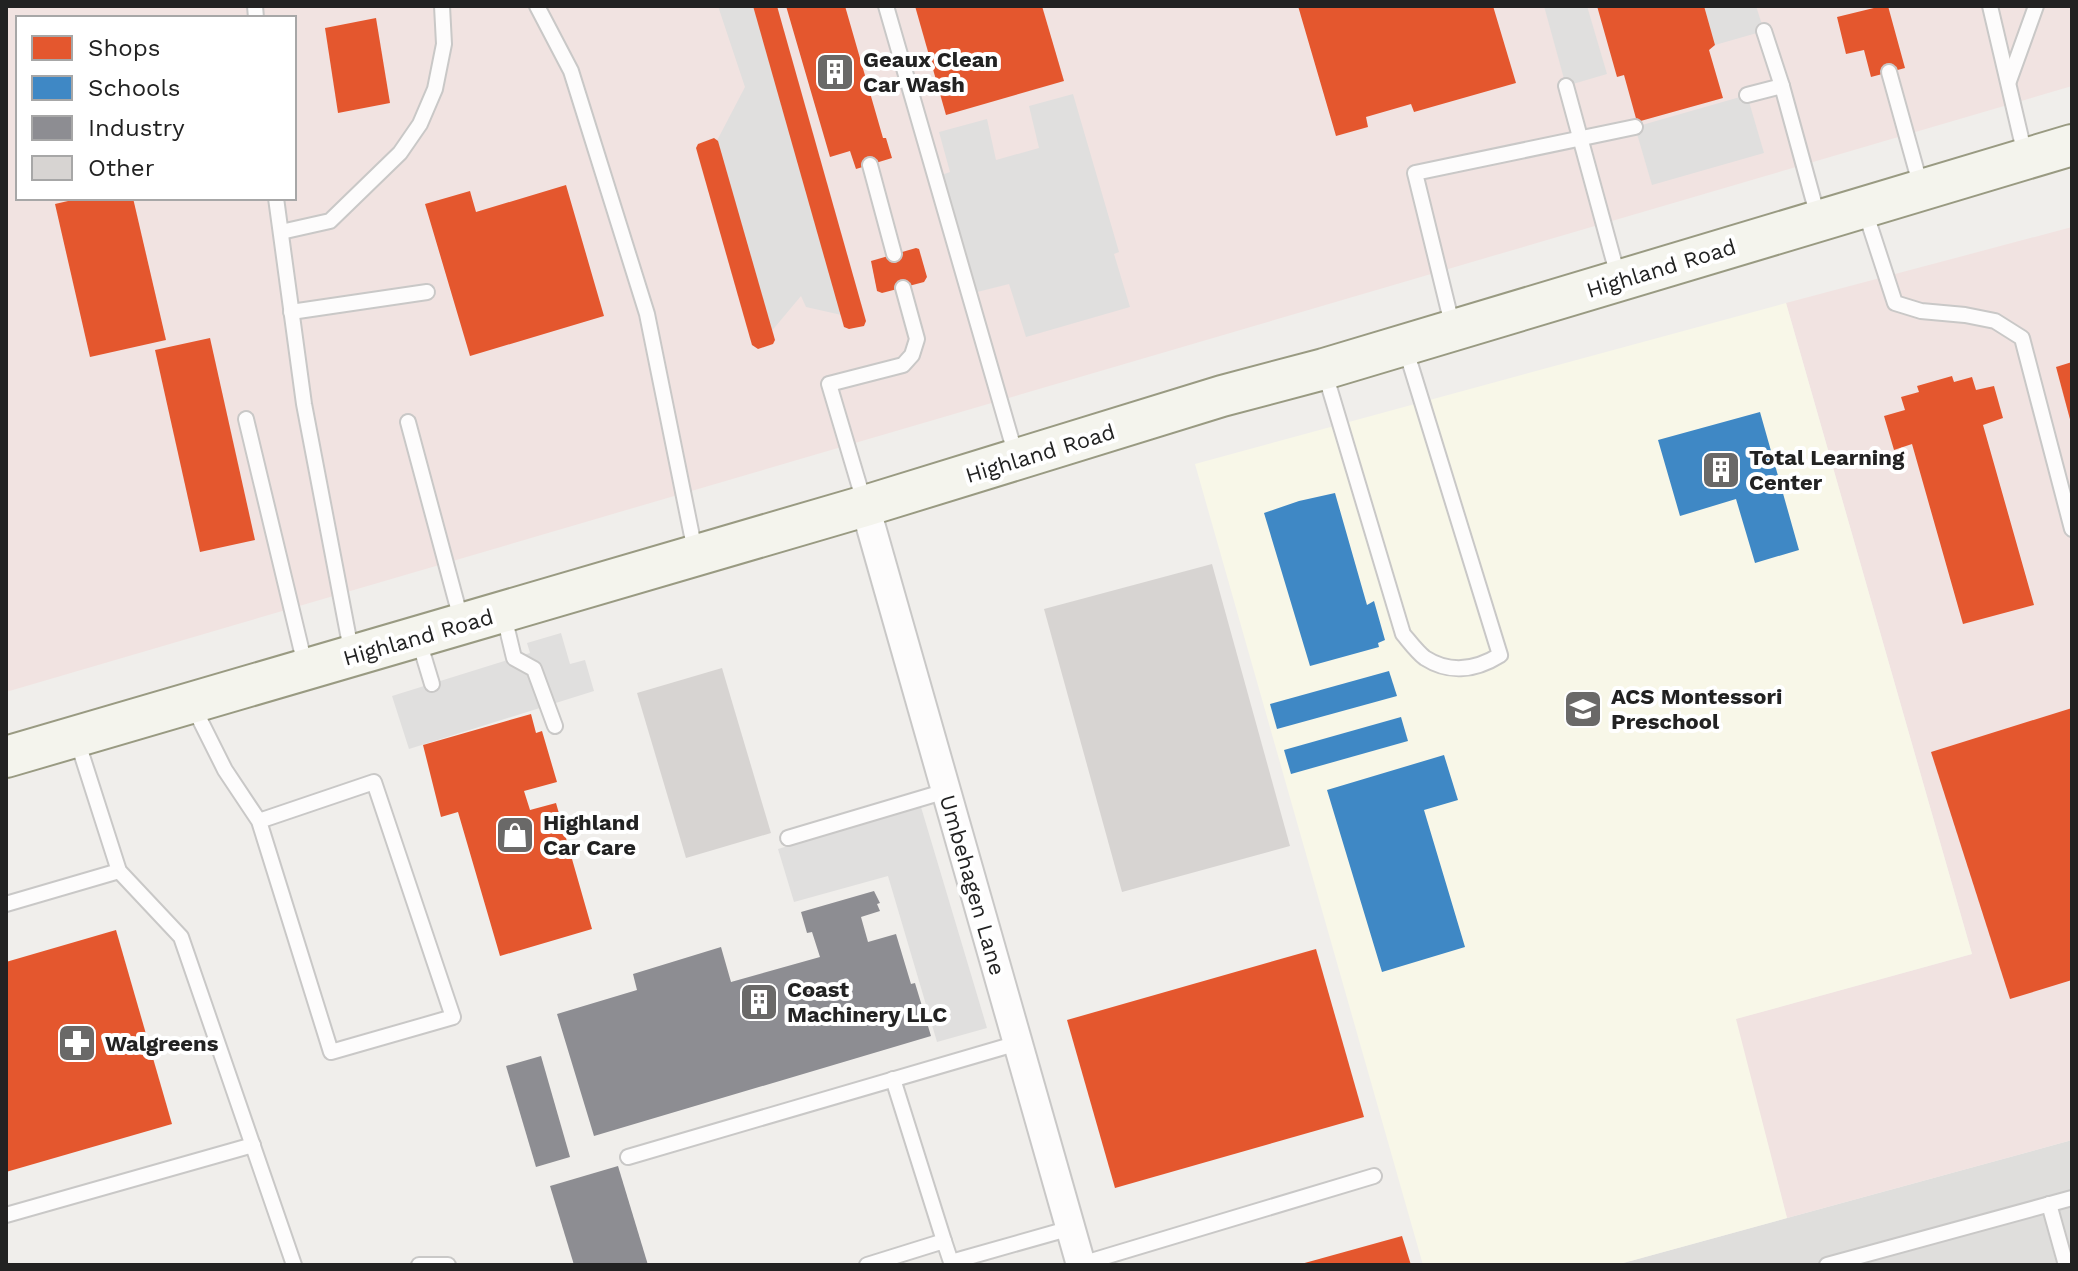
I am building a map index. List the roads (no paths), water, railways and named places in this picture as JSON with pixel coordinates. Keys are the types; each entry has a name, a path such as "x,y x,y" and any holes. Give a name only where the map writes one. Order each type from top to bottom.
{"main road":[{"name":"Highland Road","path":"6,757 865,506 1222,396 1324,369 2072,145"}],"street":[{"name":"Umbehagen Lane","path":"865,506 1081,1265"}],"lane":[{"path":"281,232 330,221 400,153 420,124 435,89 444,44 442,6"},
{"path":"537,6 571,71 647,314 696,555"},
{"path":"886,6 1017,460"},
{"path":"1990,6 2026,159"},
{"path":"2008,83 2036,6"},
{"path":"1764,31 1819,221"},
{"path":"1889,72 1922,190"},
{"path":"1566,86 1619,281"},
{"path":"1747,95 1782,86"},
{"path":"1454,330 1415,173 1635,127"},
{"path":"870,165 894,254"},
{"path":"276,200 304,404 352,656"},
{"path":"1864,207 1895,303 1921,311 1995,321 2022,338 2072,529"},
{"path":"865,506 829,384 903,365 912,355 917,339 903,288"},
{"path":"291,312 427,292"},
{"path":"1324,369 1403,634 1425,658 1448,667 1475,668 1500,655 1404,345"},
{"path":"246,419 306,669"},
{"path":"408,422 462,624"},
{"path":"503,612 514,658 534,669 555,726"},
{"path":"418,637 432,684"},
{"path":"191,703 225,770 259,821 331,1052 453,1017 374,782 259,821"},
{"path":"75,736 119,871 181,937 294,1265"},
{"path":"788,838 946,791"},
{"path":"6,904 119,871"},
{"path":"628,1157 1018,1043"},
{"path":"893,1079 951,1262 1071,1228"},
{"path":"6,1215 253,1145"},
{"path":"1081,1265 1374,1176"},
{"path":"1827,1265 2072,1198"},
{"path":"2049,1204 2066,1265"},
{"path":"867,1265 944,1241"},
{"path":"419,1265 448,1265"}],"place":[{"name":"Geaux Clean Car Wash","path":"835,72"},
{"name":"Total Learning Center","path":"1721,470"},
{"name":"ACS Montessori Preschool","path":"1583,709"},
{"name":"Highland Car Care","path":"515,835"},
{"name":"Coast Machinery LLC","path":"759,1002"},
{"name":"Walgreens","path":"77,1043"}]}
